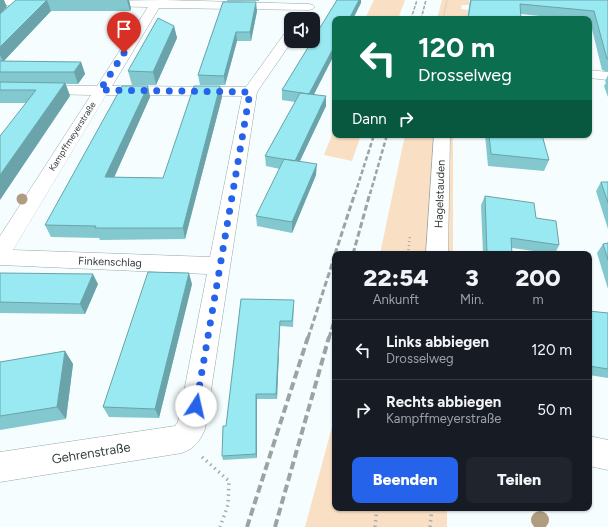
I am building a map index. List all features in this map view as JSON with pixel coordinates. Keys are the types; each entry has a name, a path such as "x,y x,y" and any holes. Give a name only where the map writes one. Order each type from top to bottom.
{"street":[{"path":"11,12 23,1"},
{"path":"0,2 54,2"},
{"path":"85,3 157,2 311,4"},
{"name":"Kampffmeyerstraße","path":"0,253 100,90 157,2"},
{"path":"182,439 191,429 196,406 250,92 284,43"},
{"path":"592,74 608,76"},
{"path":"0,89 250,92"},
{"name":"Hagelstauden","path":"437,251 442,138"},
{"name":"Finkenschlag","path":"0,257 220,266"},
{"name":"Gehrenstraße","path":"0,466 182,439"},
{"path":"592,452 608,456"}],"path":[{"path":"444,16 447,0"},
{"path":"182,439 229,481 228,505 220,527"},
{"path":"374,527 377,511"},
{"path":"430,527 432,511"}],"shaded area":[{"path":"374,0 405,0 399,16 366,16"},
{"path":"442,0 469,0 469,5 462,5 461,9 468,10 467,16 438,16"},
{"path":"332,135 332,138 360,138 352,161 324,155"},
{"path":"404,138 453,138 453,251 381,251"},
{"path":"332,427 332,511 447,511 447,527 305,527"}],"building":[{"path":"16,0 47,0 0,47 0,14"},
{"path":"337,0 359,0 351,16 332,16 332,51 309,94 282,90 308,48 320,48 320,28"},
{"path":"471,0 608,0 608,59 594,11 520,4 521,16 468,16"},
{"path":"223,2 256,2 250,32 236,32 224,76 198,75"},
{"path":"158,18 174,26 153,72 128,71"},
{"path":"0,61 81,62 74,72 0,72"},
{"path":"0,82 65,83 0,175 0,136 36,90 0,90"},
{"path":"122,86 148,86 105,177 163,178 194,86 220,86 183,228 95,228 96,226 45,225"},
{"path":"300,93 326,96 295,161 265,156"},
{"path":"489,138 543,138 549,160 491,154"},
{"path":"284,159 317,164 292,222 256,216"},
{"path":"601,182 608,182 608,203"},
{"path":"485,196 534,203 536,218 556,221 559,245 511,238 512,251 487,251"},
{"path":"608,243 608,260 603,244"},
{"path":"148,272 189,273 155,409 103,407"},
{"path":"0,273 93,274 80,304 0,302"},
{"path":"241,299 294,300 292,321 280,321 276,394 256,394 256,454 222,456 223,426 226,426"},
{"path":"592,311 608,313 608,369 592,366"},
{"path":"65,351 57,407 0,416 0,362"}],"railway":[{"path":"412,16 417,0"},
{"path":"422,16 426,0"},
{"path":"355,194 373,138"},
{"path":"370,194 386,138"},
{"path":"336,251 355,193"},
{"path":"354,251 370,193"},
{"path":"308,338 332,264"},
{"path":"329,338 332,328"},
{"path":"247,527 308,337"},
{"path":"275,527 329,337"}],"route":[{"path":"124,53 100,90 250,92 196,406"}]}
